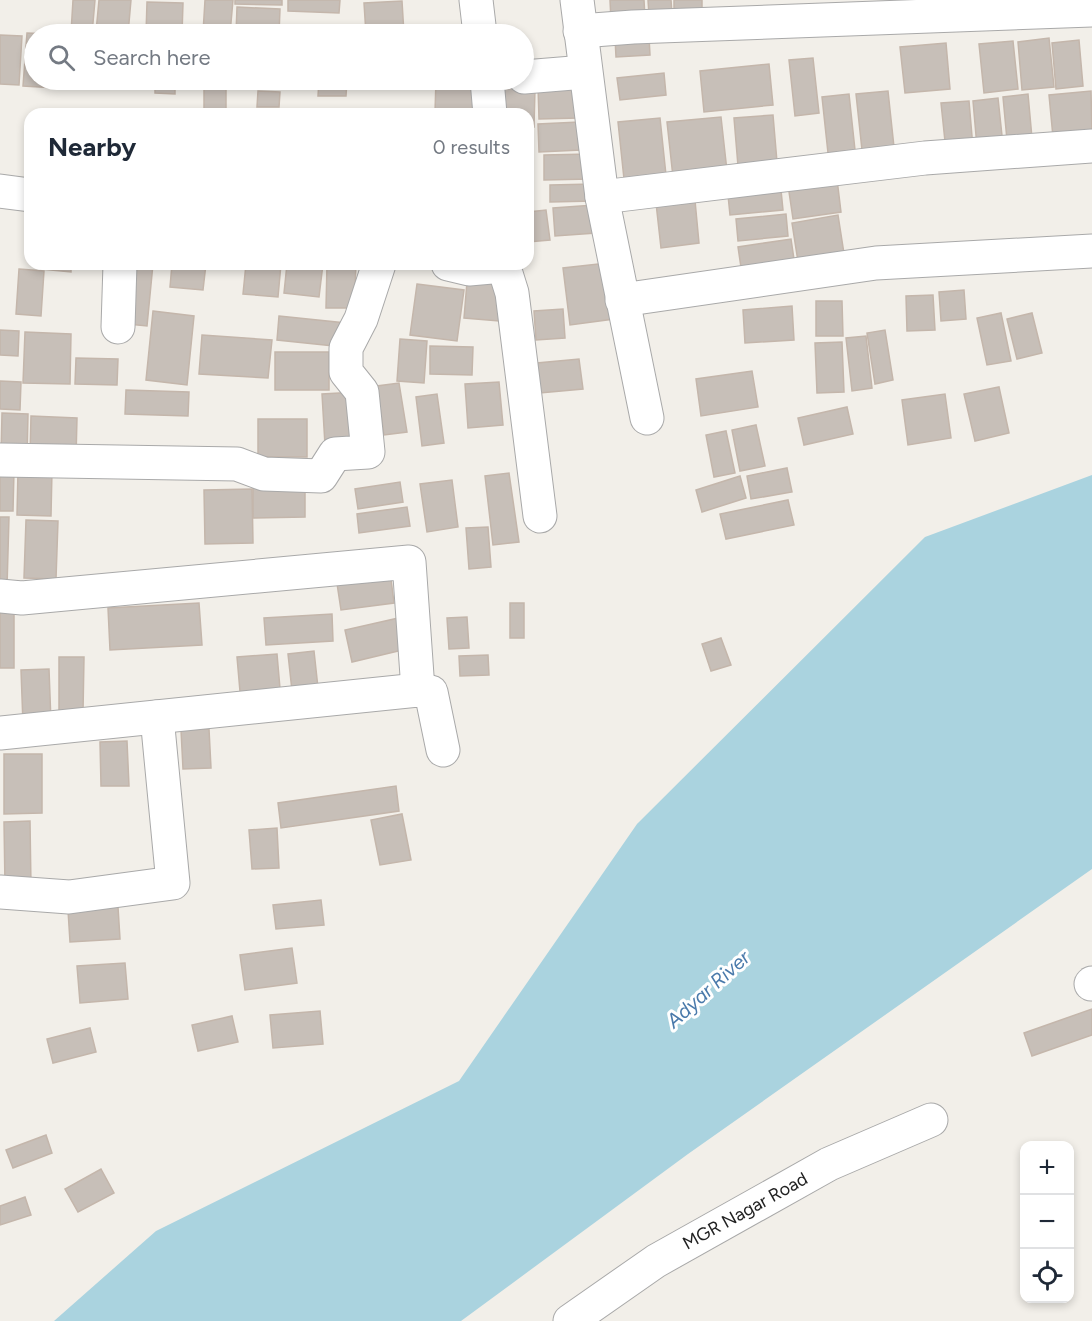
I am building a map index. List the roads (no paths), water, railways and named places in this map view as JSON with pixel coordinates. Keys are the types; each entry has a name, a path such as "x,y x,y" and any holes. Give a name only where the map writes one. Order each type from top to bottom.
{"street":[{"path":"476,0 479,24"},
{"path":"647,418 602,197 579,15 1092,10"},
{"path":"534,76 585,72"},
{"path":"488,90 489,108"},
{"path":"602,197 925,158 1092,146"},
{"path":"0,191 24,194"},
{"path":"622,300 876,262 1092,251"},
{"path":"118,327 120,270"},
{"path":"0,460 237,464 264,474 321,476 335,454 368,452 362,392 346,372 346,348 361,319 377,270"},
{"path":"505,270 512,292 540,516"},
{"path":"0,596 22,598 409,562 418,690"},
{"path":"0,733 418,690 431,692 443,750"},
{"path":"0,892 69,897 173,883 157,717"},
{"name":"MGR Nagar Road","path":"570,1321 656,1261 829,1164 931,1120"}],"water":[{"name":"Adyar River","path":"1092,475 1092,869 688,1154 461,1321 54,1321 156,1231 459,1081 637,824 925,537"}]}
